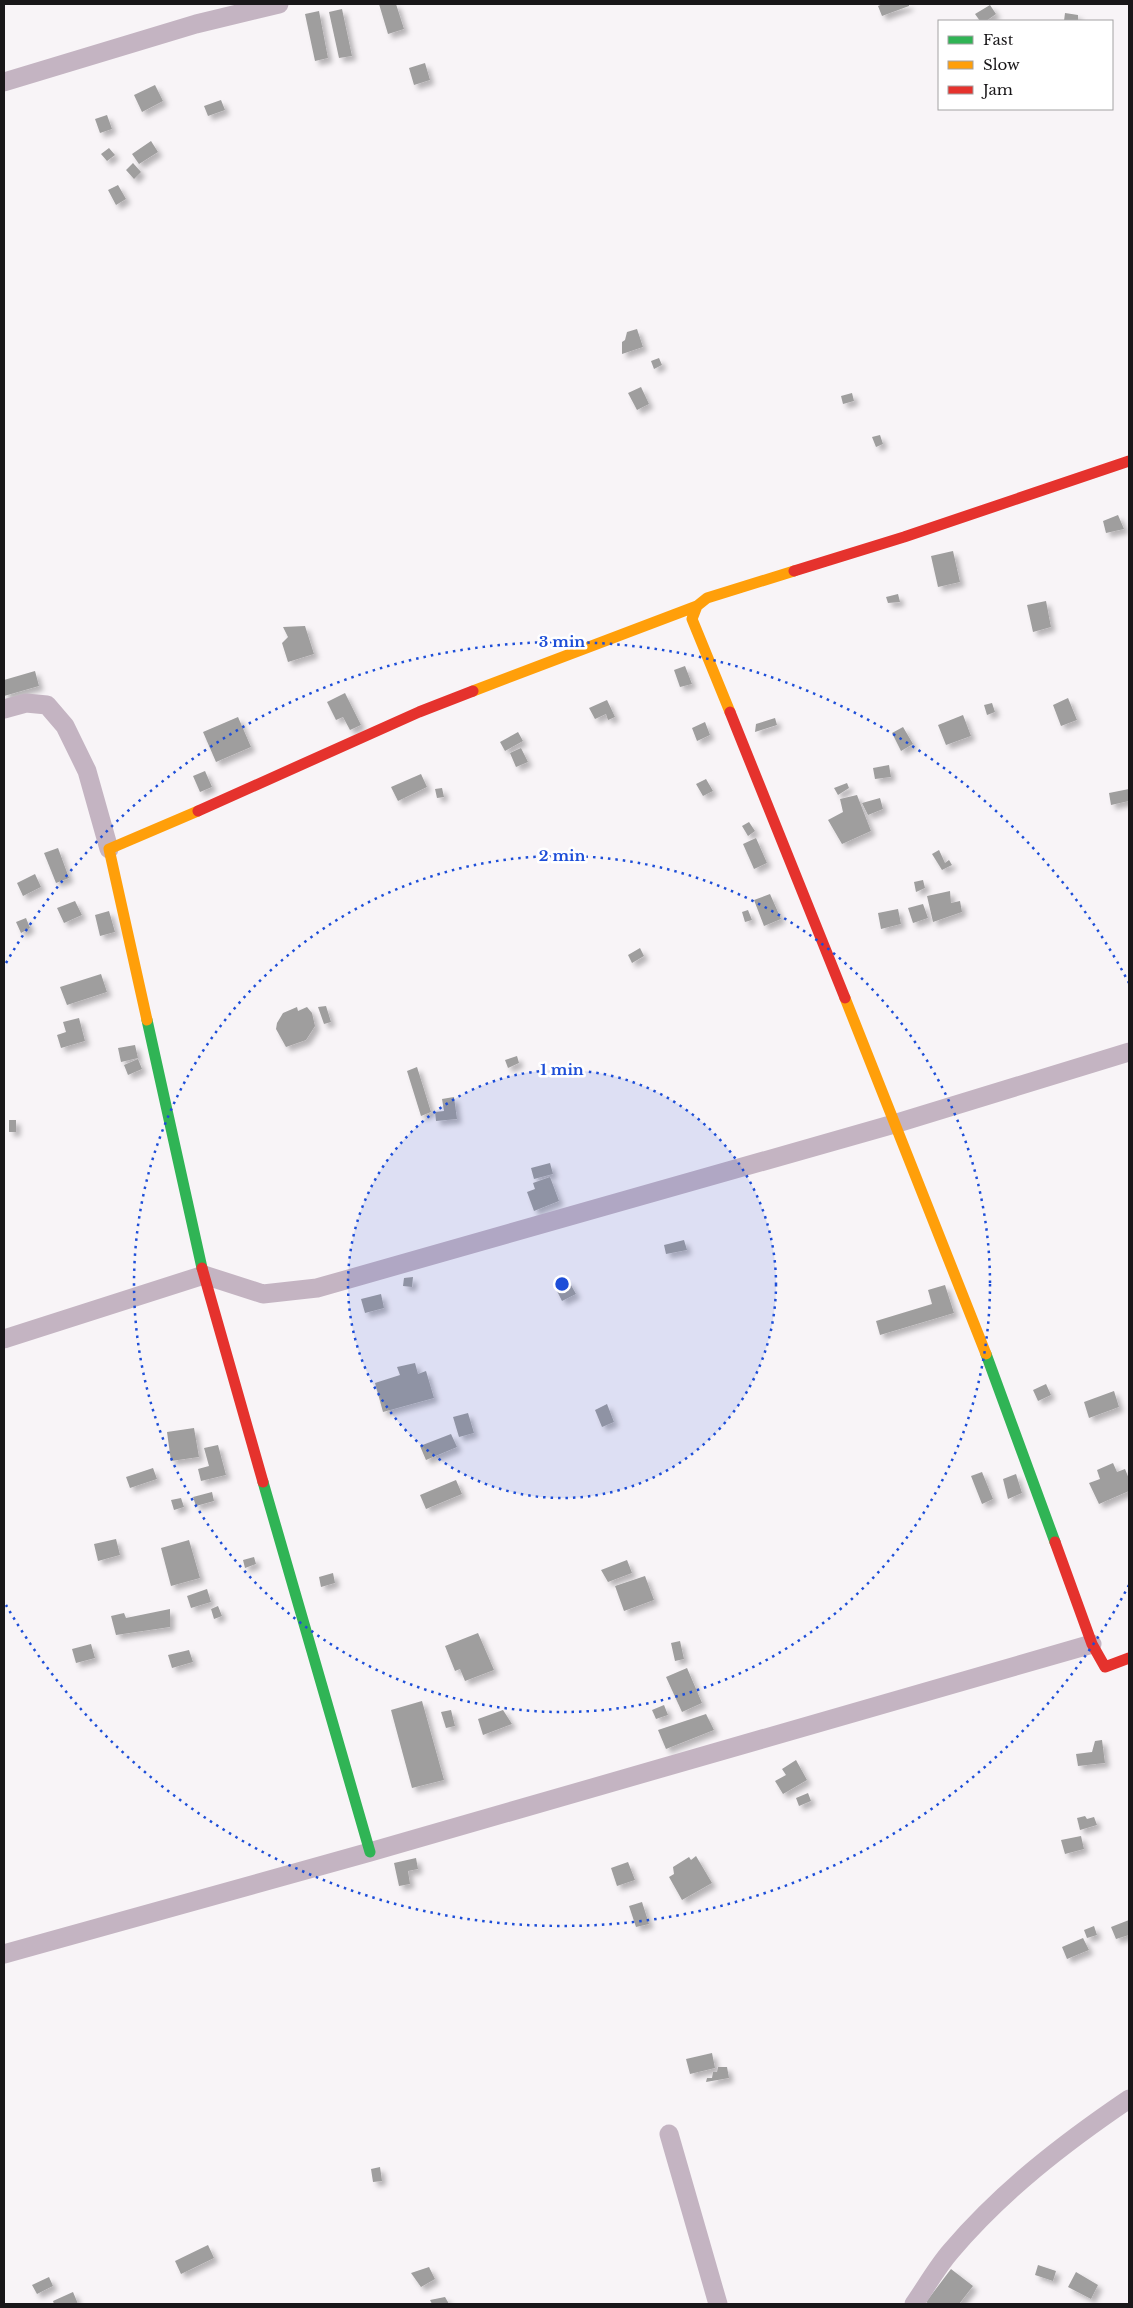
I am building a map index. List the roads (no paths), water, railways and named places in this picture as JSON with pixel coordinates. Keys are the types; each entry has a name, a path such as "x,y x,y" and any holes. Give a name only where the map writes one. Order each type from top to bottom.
{"street":[{"path":"4,82 196,24 279,4"},
{"path":"109,848 218,803 419,712 697,606 707,598 904,537 1129,461"},
{"path":"697,606 692,619 807,902 983,1347 1092,1644 1105,1667 1129,1658"},
{"path":"4,709 26,703 47,705 65,726 87,771 109,848 204,1276 370,1852"},
{"path":"4,1340 204,1276 263,1294 317,1288 894,1124 1129,1052"},
{"path":"4,1954 370,1852 1092,1644"},
{"path":"914,2304 950,2252 1003,2196 1071,2138 1129,2099"},
{"path":"668,2134 718,2304"}]}
